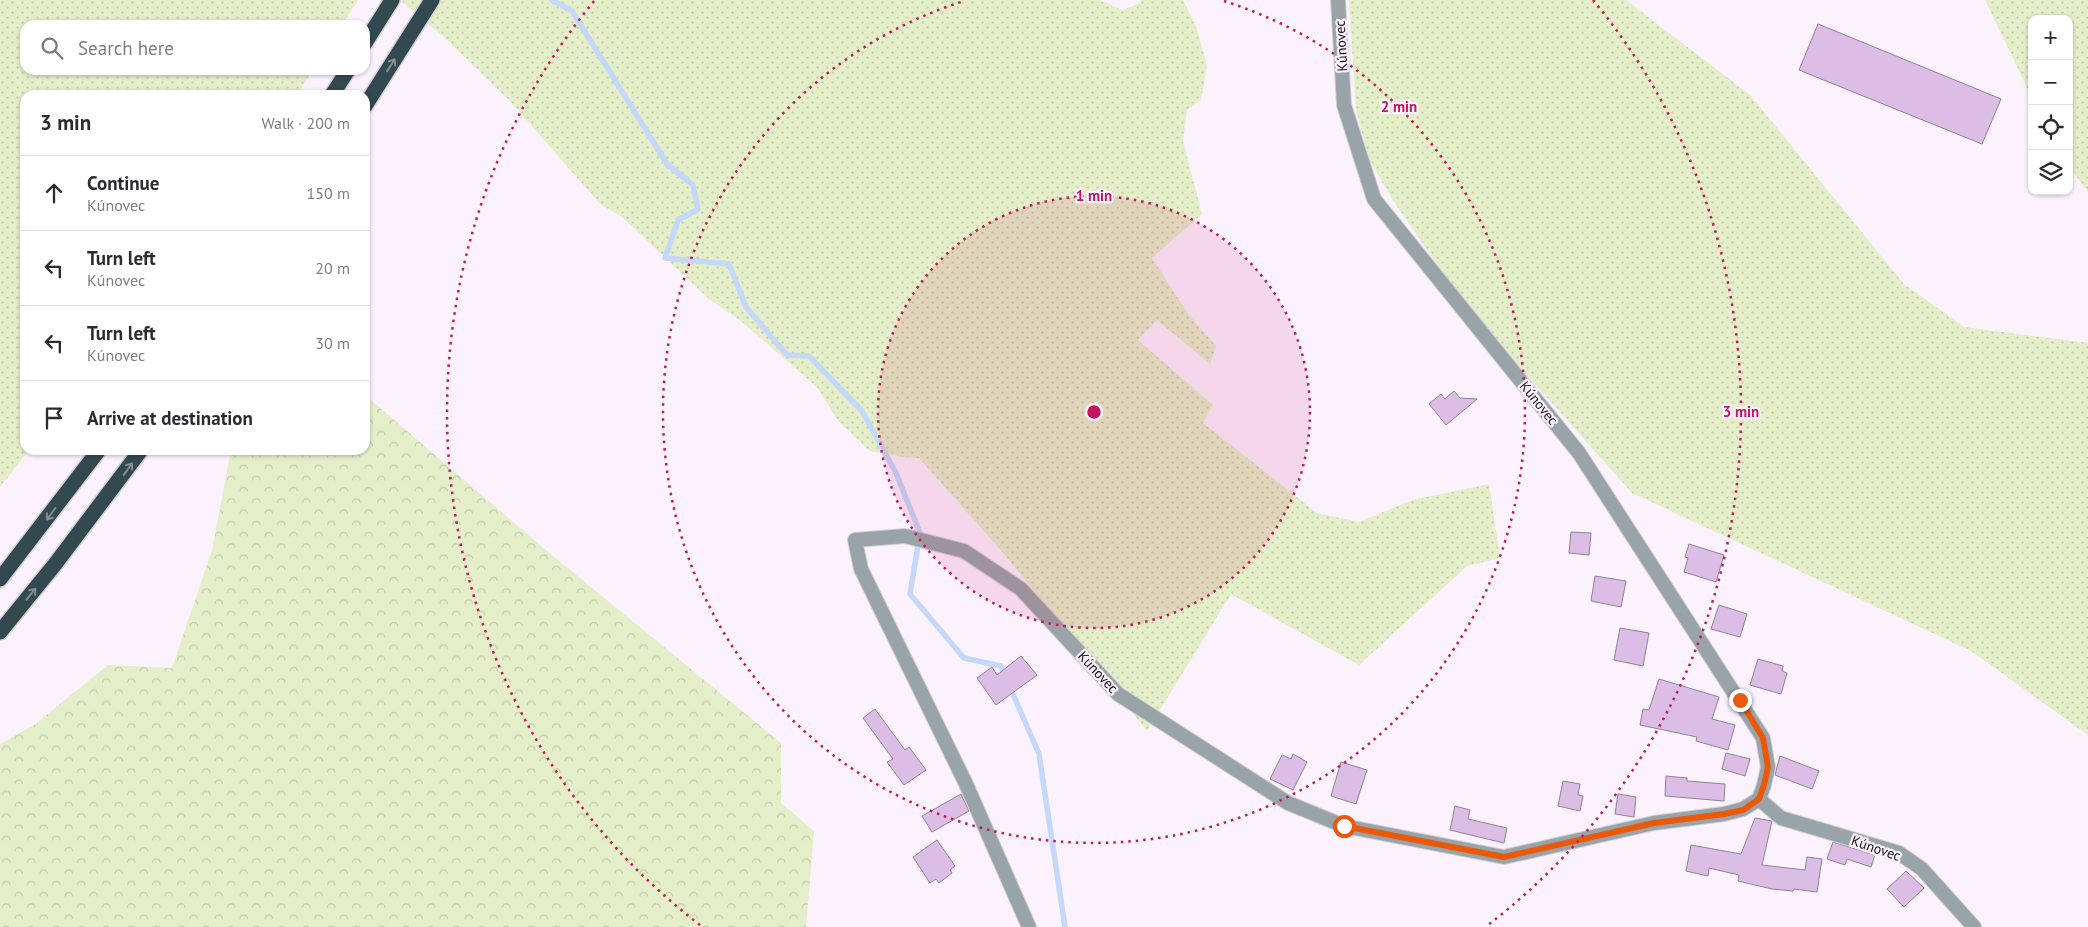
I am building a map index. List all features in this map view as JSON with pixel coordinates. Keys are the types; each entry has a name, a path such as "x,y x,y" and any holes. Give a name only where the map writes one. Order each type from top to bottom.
{"highway":[{"path":"370,35 392,0"},
{"path":"370,98 432,0"},
{"path":"335,90 345,75"},
{"path":"0,579 95,455"},
{"path":"0,632 56,563 137,455"}],"street":[{"name":"Kúnovec","path":"1029,927 966,784 861,570 855,540 905,536 964,550 1021,588 1118,694 1288,803 1344,826 1504,857 1654,823 1743,810 1759,799 1764,785 1768,767 1763,738 1579,453 1374,199 1344,105 1338,0"},
{"name":"Kúnovec","path":"1759,799 1781,818 1899,853 1922,869 1974,927"}],"green space":[{"path":"0,0 358,0 345,20 20,20 20,75 310,75 300,90 20,90 20,455 25,455 0,487"},
{"path":"400,0 1099,0 1122,10 1138,4 1142,0 1183,0 1196,26 1207,65 1201,100 1187,110 1183,141 1202,214 1152,258 1189,315 1216,346 1210,364 1157,320 1138,340 1213,405 1203,423 1317,513 1359,522 1412,500 1489,484 1500,558 1467,566 1359,665 1231,594 1147,731 1005,555 919,458 870,451 839,422 817,387 741,321 709,299 622,217 600,204 510,101 446,39"},
{"path":"1349,0 1626,0 1750,95 1904,284 1964,327 2088,343 2088,735 1971,651 1632,493 1468,309 1392,199 1369,159 1356,110"},
{"path":"1985,0 2088,0 2088,192 2073,172 2073,15 2028,15 2028,90"},
{"path":"370,399 547,551 781,743 781,803 814,831 806,927 0,927 0,744 34,725 108,665 172,668 212,550 230,455 370,455"}],"building":[{"path":"1818,24 2001,99 1982,144 1799,70"},
{"path":"1454,391 1460,398 1477,399 1446,425 1429,404 1441,394 1445,399"},
{"path":"1571,532 1591,533 1589,555 1569,553"},
{"path":"1689,544 1724,555 1716,582 1684,572 1688,558 1685,557"},
{"path":"1595,576 1626,581 1621,607 1591,601"},
{"path":"1719,605 1747,614 1740,637 1711,629"},
{"path":"1620,628 1649,633 1643,666 1614,660"},
{"path":"1021,656 1037,675 996,705 977,678 992,667 997,675"},
{"path":"1758,659 1783,666 1782,671 1787,673 1781,694 1750,685"},
{"path":"1659,679 1719,697 1712,719 1735,725 1728,750 1696,741 1697,737 1640,725 1643,709 1649,710"},
{"path":"875,709 905,750 909,747 926,770 904,785 887,762 893,759 863,718"},
{"path":"1726,753 1750,759 1745,776 1722,769"},
{"path":"1293,754 1307,762 1293,790 1270,779 1282,755 1291,759"},
{"path":"1780,756 1819,771 1812,789 1775,775"},
{"path":"1341,762 1367,770 1356,804 1331,796"},
{"path":"1666,776 1687,778 1687,781 1725,784 1724,801 1665,796"},
{"path":"1563,781 1580,784 1578,795 1583,796 1580,811 1558,806"},
{"path":"961,794 969,811 932,832 922,816"},
{"path":"1618,794 1636,797 1634,817 1615,814"},
{"path":"1455,806 1470,810 1468,819 1507,828 1504,843 1450,830"},
{"path":"1755,818 1772,821 1762,865 1805,870 1807,857 1822,859 1817,892 1772,889 1738,881 1739,875 1709,868 1708,876 1686,871 1691,845 1741,854"},
{"path":"937,840 955,866 950,870 952,873 939,883 936,879 930,883 913,857"},
{"path":"1833,842 1875,855 1871,867 1847,859 1845,865 1827,859"},
{"path":"1906,871 1924,888 1904,907 1887,889"}],"waterway":[{"path":"552,0 572,11 667,164 693,185 698,209 678,220 665,258 729,264 746,307 787,355 809,356 862,411 896,473 920,533 910,594 964,658 1001,666 1005,676"},
{"path":"1010,687 1039,754 1065,927"}],"route":[{"path":"1344,826 1504,857 1654,823 1743,810 1759,799 1768,767 1763,738 1740,700"}]}
